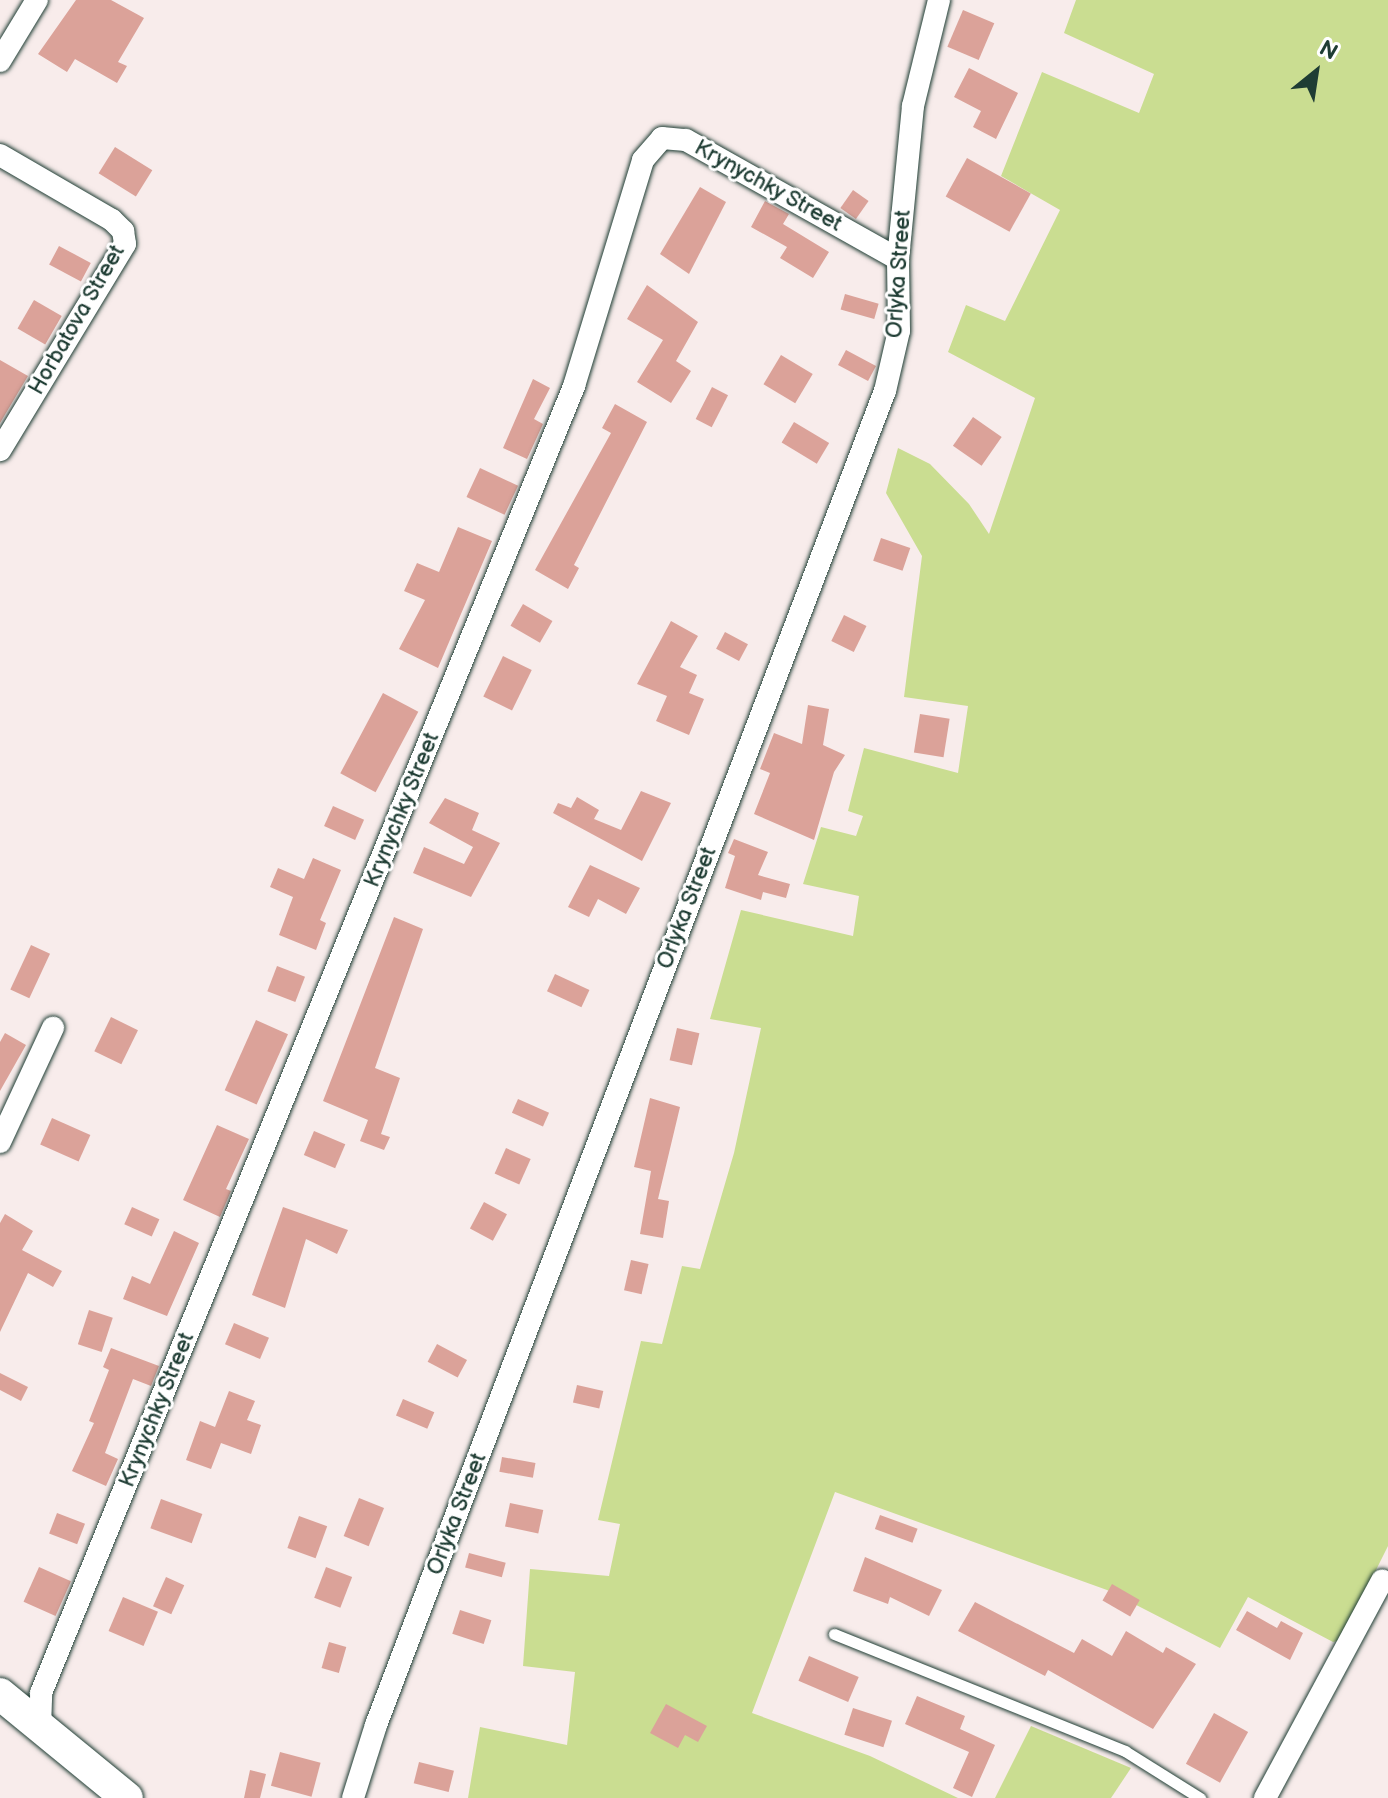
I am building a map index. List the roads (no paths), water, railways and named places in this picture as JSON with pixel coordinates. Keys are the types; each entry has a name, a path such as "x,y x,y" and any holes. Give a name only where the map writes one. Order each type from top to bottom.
{"main road":[{"path":"0,1694 127,1798"}],"street":[{"path":"0,61 37,0"},
{"name":"Orlyka Street","path":"353,1798 376,1725 885,391 899,331 898,259 913,106 939,0"},
{"name":"Krynychky Street","path":"40,1728 41,1693 574,386 643,160 662,138 686,140 898,259"},
{"name":"Horbatova Street","path":"0,155 112,220 123,231 125,244 0,450"},
{"path":"0,1142 53,1028"},
{"path":"1265,1798 1382,1581"}],"lane":[{"path":"834,1634 1125,1751 1200,1798"}]}
